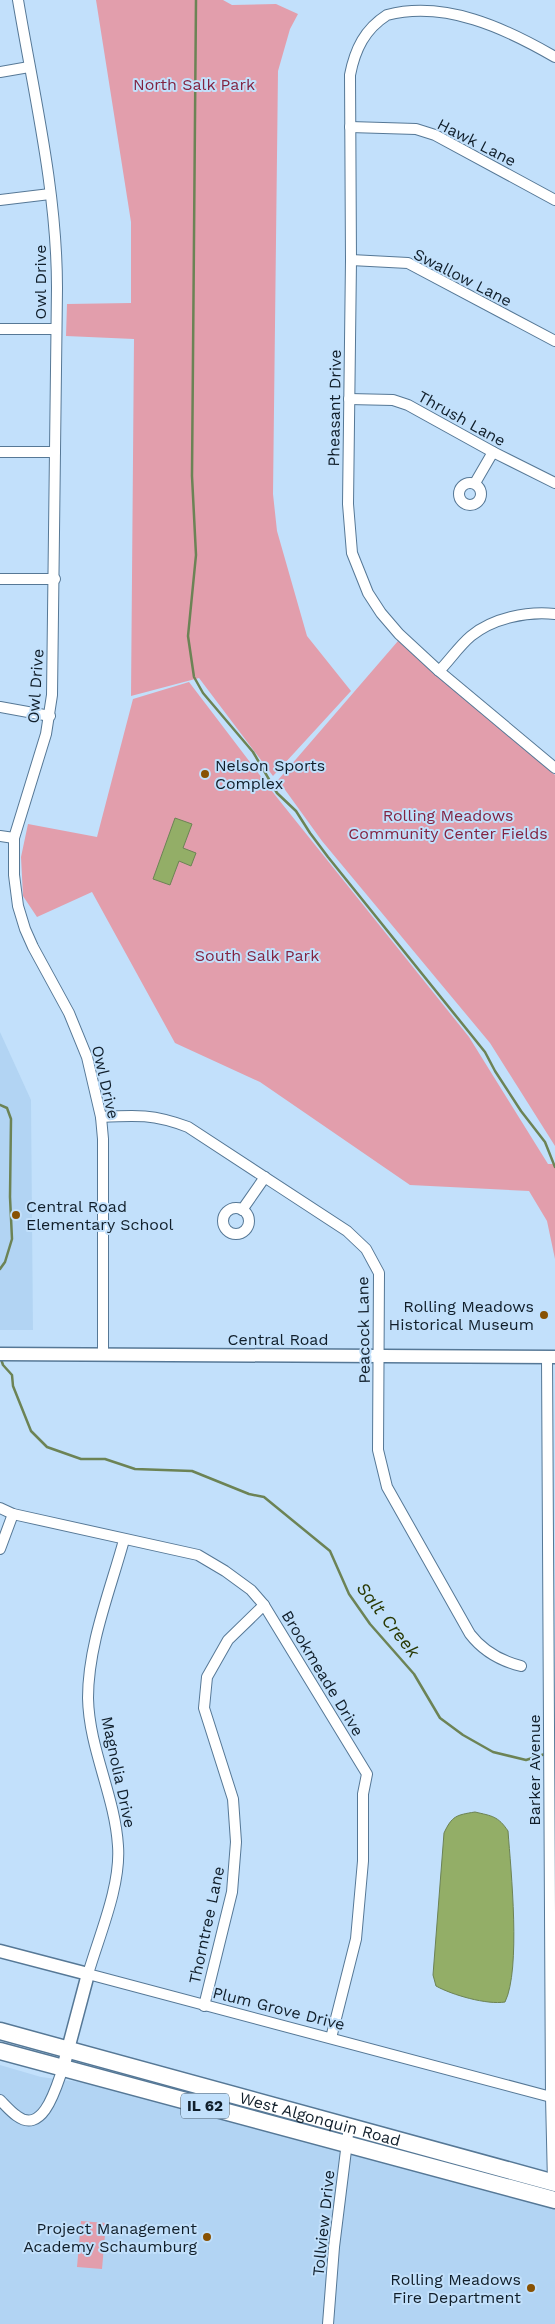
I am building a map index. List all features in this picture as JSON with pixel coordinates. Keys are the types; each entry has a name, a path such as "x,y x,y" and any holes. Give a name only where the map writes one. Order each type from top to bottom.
{"main road":[{"name":"West Algonquin Road","path":"0,2031 554,2183"},
{"name":"West Algonquin Road","path":"0,2051 555,2200"}],"street":[{"name":"Owl Drive","path":"18,0 50,194 57,254 54,452 55,579 50,716 41,753 14,838 14,875 18,906 33,948 80,1036 92,1075 101,1117 103,1139 103,1354"},
{"name":"Pheasant Drive","path":"440,1 424,1 396,9 372,26 356,49 350,75 351,260 348,504 352,554 368,594 399,634 439,671 555,768"},
{"path":"453,3 478,12 555,57"},
{"path":"0,72 29,67"},
{"name":"Hawk Lane","path":"350,127 416,129 436,135 555,200"},
{"path":"0,200 50,194"},
{"name":"Swallow Lane","path":"351,260 408,263 555,341"},
{"path":"0,328 55,329"},
{"name":"Thrush Lane","path":"349,399 393,400 408,405 493,452 555,483"},
{"path":"0,452 54,452"},
{"path":"475,484 493,452"},
{"path":"0,579 55,579"},
{"path":"439,671 469,638 495,622 531,613 555,614"},
{"path":"0,703 0,707 50,716"},
{"path":"0,836 14,838"},
{"name":"Peacock Lane","path":"101,1117 144,1114 175,1121 188,1127 347,1231 366,1249 379,1273 378,1450 387,1488 470,1634 478,1644 496,1657 521,1666"},
{"path":"242,1210 265,1177"},
{"name":"Central Road","path":"3,1354 551,1357"},
{"name":"Barker Avenue","path":"551,1357 549,1763 551,2097 554,2183"},
{"name":"Brookmeade Drive","path":"0,1508 13,1514 198,1555 251,1590 264,1605 367,1774 363,1794 363,1861 356,1939 331,2038"},
{"path":"0,1548 13,1514"},
{"name":"Magnolia Drive","path":"63,2068 88,1974 114,1888 118,1847 115,1821 92,1732 88,1700 89,1669 124,1540"},
{"name":"Thorntree Lane","path":"204,2006 232,1892 236,1842 233,1799 204,1708 207,1677 228,1640 264,1605"},
{"name":"Plum Grove Drive","path":"0,1951 551,2097"},
{"path":"0,2100 18,2118 30,2120 40,2116 48,2107 63,2068"},
{"name":"Tollview Drive","path":"328,2324 334,2247 349,2126"}],"shaded area":[{"path":"175,818 192,824 183,848 196,853 191,866 179,861 170,885 153,879"},
{"name":"Central Road Elementary School","path":"0,1032 31,1100 33,1330 0,1330"},
{"path":"475,1812 494,1817 508,1831 514,1919 513,1967 510,1987 505,2002 498,2003 479,2001 451,1993 436,1986 433,1975 444,1833 455,1817"},
{"path":"0,2065 41,2077 87,2083 300,2136 555,2207 555,2324 0,2324"}],"green space":[{"name":"North Salk Park","path":"96,0 223,0 232,5 276,4 298,14 290,29 278,71 273,494 277,531 307,636 351,691 273,776 199,678 131,696 134,339 66,336 67,304 131,303 131,222"},
{"name":"Rolling Meadows Community Center Fields","path":"398,641 555,775 555,1146 490,1043 322,841 278,780"},
{"name":"South Salk Park","path":"189,682 275,795 469,1037 548,1164 555,1164 555,1259 547,1221 529,1191 410,1185 260,1082 175,1043 92,892 37,917 23,896 21,857 28,824 97,837 133,699"},
{"path":"81,2221 106,2223 102,2269 77,2267"}],"waterway":[{"path":"196,0 192,476 196,555 188,636 194,677 203,693 253,752 277,793 296,811 328,857 485,1052 521,1111 545,1142 555,1167"},
{"name":"Salt Creek","path":"0,1105 7,1108 11,1119 10,1197 12,1239 5,1262 0,1269"},
{"name":"Salt Creek","path":"1,1359 3,1365 12,1375 13,1386 31,1431 47,1447 81,1459 105,1459 135,1469 192,1471 249,1494 264,1497 330,1551 349,1594 370,1624 414,1674 440,1718 463,1735 493,1752 526,1760 545,1754"}],"place":[{"name":"Nelson Sports Complex","path":"205,774"},
{"name":"Central Road Elementary School","path":"16,1215"},
{"name":"Rolling Meadows Historical Museum","path":"544,1315"},
{"name":"Project Management Academy Schaumburg","path":"207,2237"},
{"name":"Rolling Meadows Fire Department","path":"531,2288"}]}
